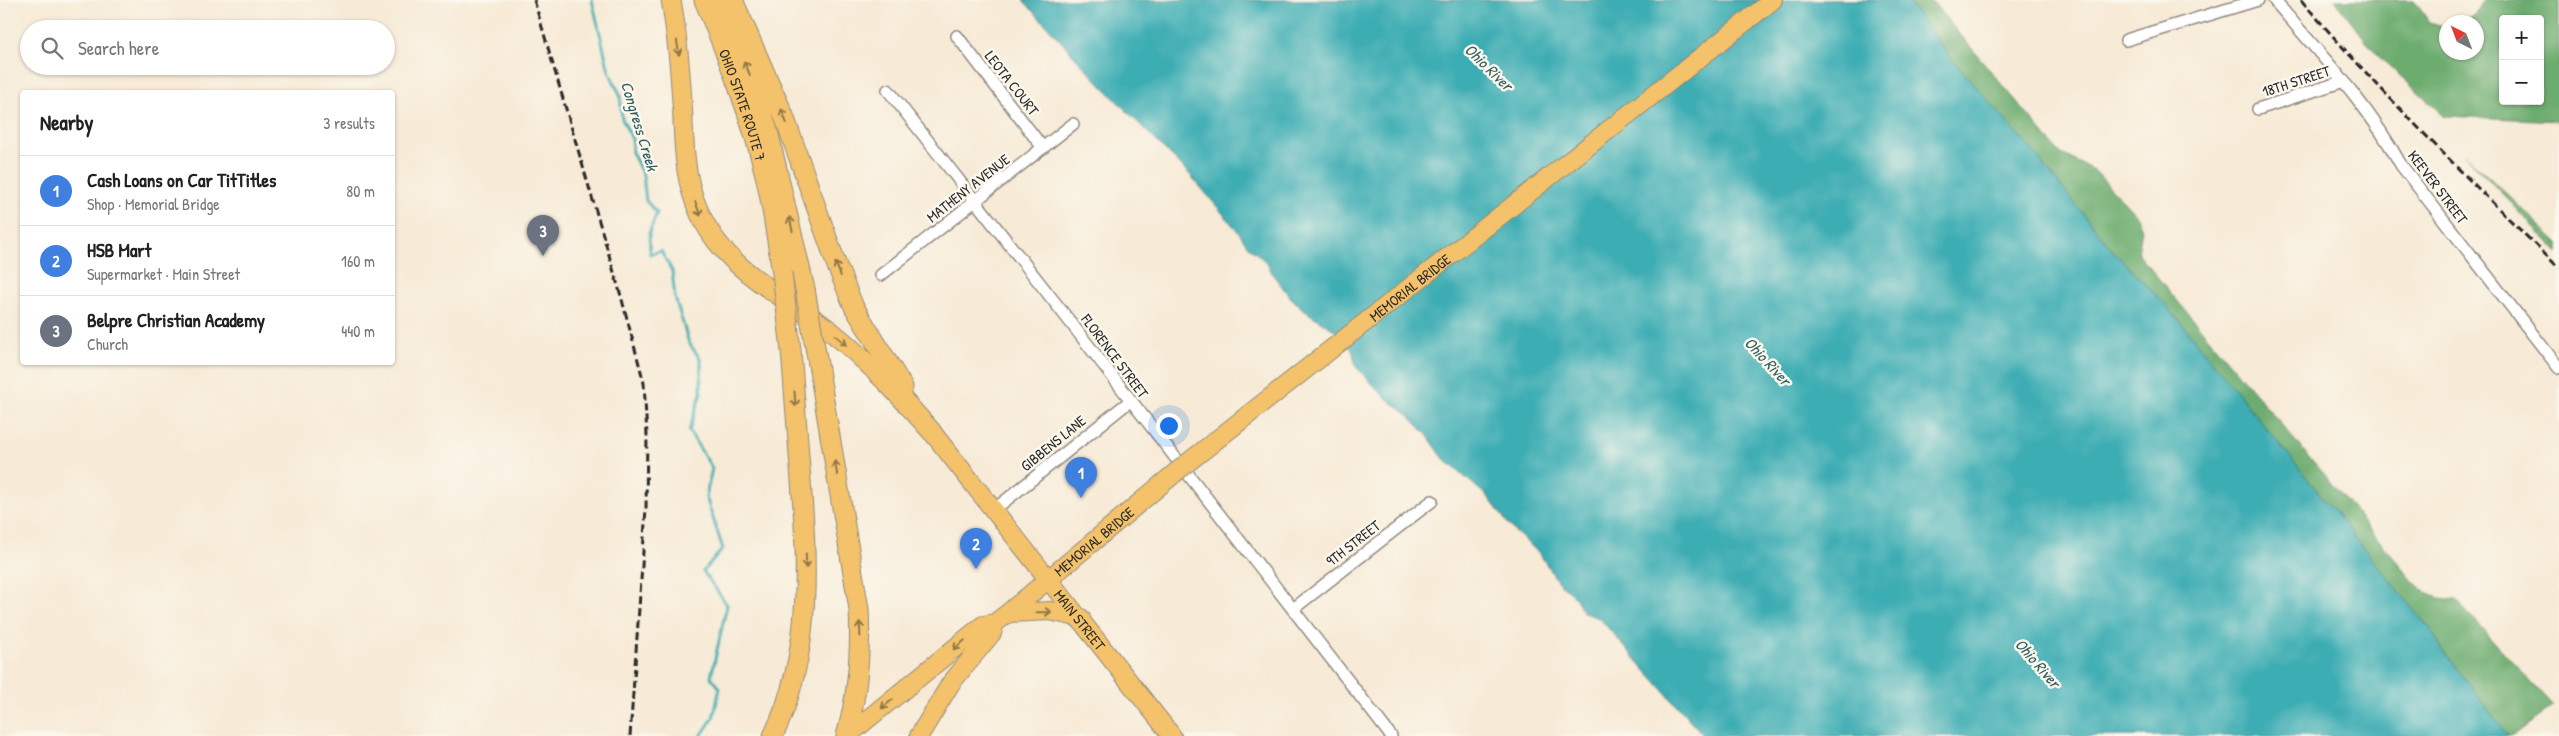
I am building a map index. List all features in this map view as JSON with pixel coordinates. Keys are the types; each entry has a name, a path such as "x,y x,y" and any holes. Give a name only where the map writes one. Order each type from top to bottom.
{"highway":[{"path":"671,0 680,66 688,172 694,200 707,229 729,258 833,333 862,358 883,378 932,432"},
{"name":"OHIO STATE ROUTE 7","path":"704,0 748,118 766,179 782,273 791,350 806,548 807,589 793,682 786,706 773,736"},
{"path":"720,0 750,76 768,131 805,289 857,589 861,646 858,678 846,736"},
{"path":"733,0 784,116 837,266 854,307 932,432"}],"main road":[{"name":"MEMORIAL BRIDGE","path":"1002,618 1048,577 1175,473 1773,0"},
{"name":"MAIN STREET","path":"932,432 995,509 1172,736"},
{"path":"846,736 983,626 1002,618 1050,611 1080,618"},
{"path":"919,736 951,683 1002,618"}],"street":[{"path":"2126,40 2258,0"},
{"name":"KEEVER STREET","path":"2274,0 2344,81 2386,136 2401,165 2559,368"},
{"name":"LEOTA COURT","path":"957,36 1043,148"},
{"name":"18TH STREET","path":"2258,109 2344,81"},
{"name":"FLORENCE STREET","path":"888,90 1391,736"},
{"name":"MATHENY AVENUE","path":"881,275 1073,124"},
{"name":"GIBBENS LANE","path":"995,509 1130,401"},
{"name":"9TH STREET","path":"1293,609 1432,501"}],"green space":[{"path":"1907,0 1931,0 2060,153 2095,171 2137,216 2142,229 2138,254 2414,582 2426,593 2440,598 2456,600 2553,706 2513,736 2508,736 2442,650 2436,637 2167,306 2113,251 2034,153 1950,57"},
{"path":"2335,0 2414,0 2430,23 2439,26 2439,60 2484,60 2484,15 2475,15 2483,0 2559,0 2559,121 2445,116 2377,55"},
{"path":"2464,154 2559,243 2559,253"}],"water":[{"name":"Ohio River","path":"1023,0 1907,0 1950,57 2034,153 2113,251 2167,306 2436,637 2442,650 2508,736 1704,736 1599,618 1584,613 1575,597 1558,582 1539,553 1512,529 1488,497 1444,459 1427,435 1409,416 1385,397 1356,367 1352,349 1337,332 1305,311 1290,297 1273,275 1267,263 1247,245 1192,177 1101,85"}],"waterway":[{"name":"Congress Creek","path":"592,0 609,71 620,95 622,119 632,139 632,152 643,175 646,201 657,213 649,233 650,254 661,251 672,271 675,298 689,343 701,360 701,393 689,431 712,468 706,497 723,549 703,571 727,605 711,677 720,688 713,718 701,736"}],"railway":[{"path":"534,0 621,296 644,383 647,435 646,509 630,736"},
{"path":"2301,0 2395,103 2559,268"}],"place":[{"name":"Belpre Christian Academy","path":"543,256"},
{"name":"Cash Loans on Car TitTitles","path":"1081,498"},
{"name":"HSB Mart","path":"976,569"}]}
